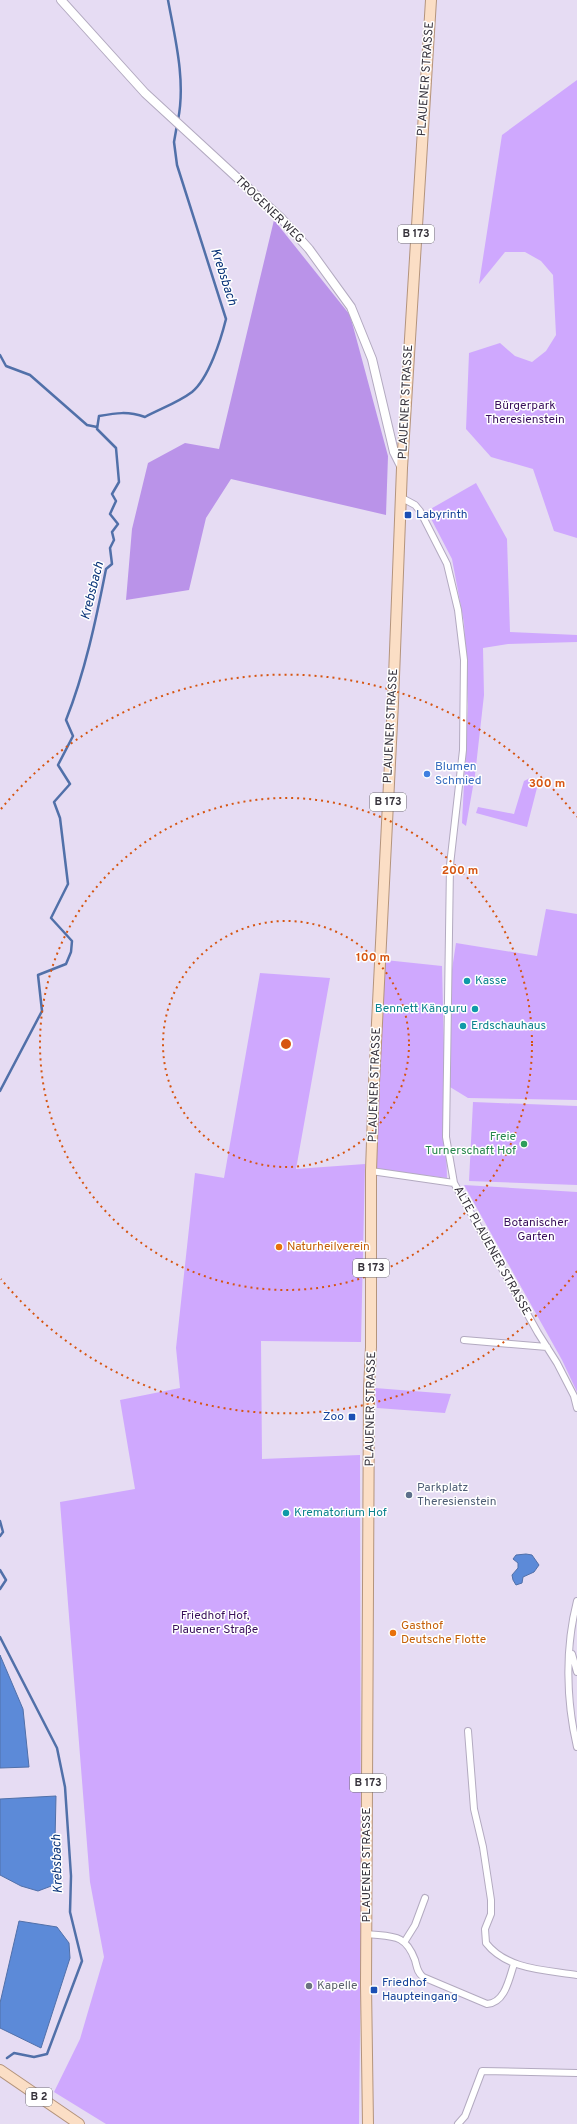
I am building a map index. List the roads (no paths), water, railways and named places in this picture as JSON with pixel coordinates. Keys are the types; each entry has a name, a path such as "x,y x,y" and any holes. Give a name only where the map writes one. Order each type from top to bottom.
{"main road":[{"name":"PLAUENER STRASSE","path":"368,2124 367,1934 371,1171 402,498 402,468 431,0"},
{"name":"B 2","path":"0,2070 79,2124"}],"street":[{"name":"TROGENER WEG","path":"61,0 145,93 282,219 309,249 351,307 372,359 394,452 402,468"},
{"name":"ALTE PLAUENER STRASSE","path":"402,498 414,505 420,511 447,564 458,610 464,660 463,750 450,865 448,919 446,1138 454,1183 547,1347 558,1363 574,1396 577,1408"},
{"path":"371,1171 454,1183"},
{"path":"464,1340 547,1347"},
{"path":"577,1601 570,1642 568,1673 577,1747"},
{"path":"570,1642 572,1660 577,1672"},
{"path":"468,1731 474,1809 483,1846 491,1900 490,1914 485,1929 486,1944 498,1955 514,1964 577,1975"},
{"path":"405,1941 415,1925 425,1898"},
{"path":"367,1934 399,1938 405,1941 412,1953 418,1971 423,1977 487,2004 497,2001 502,1996 514,1964"},
{"path":"458,2124 465,2116 482,2071 577,2073"}],"water":[{"path":"516,1555 532,1555 539,1565 534,1572 523,1577 522,1583 516,1585 512,1575 518,1568 518,1563 513,1559"},
{"path":"0,1655 23,1709 29,1767 0,1768"},
{"path":"56,1796 54,1885 38,1891 21,1886 0,1875 0,1799"},
{"path":"19,1921 57,1927 69,1943 70,1958 41,2048 0,2028 0,2003"}],"waterway":[{"name":"Krebsbach","path":"168,0 179,60 181,90 178,120"},
{"name":"Krebsbach","path":"0,1091 42,1011 38,975 66,964 71,952 72,941 51,918 68,884 60,818 54,802 70,784 58,765 73,736 66,720 84,665 94,627 106,569 112,564 110,548 114,540 112,532 118,524 110,514 116,501 112,494 119,482 116,448 97,429 99,416 122,413 145,417 187,396 204,378 214,358 226,319 177,165 174,142 177,125"},
{"path":"0,355 6,366 30,375 87,425 97,427"},
{"name":"Krebsbach","path":"0,1521 3,1532 0,1536"},
{"name":"Krebsbach","path":"0,1570 6,1580 0,1589"},
{"name":"Krebsbach","path":"0,1637 57,1748 65,1787 71,1876 70,1912 82,1961 47,2054 34,2057 14,2053 7,2058"}],"place":[{"name":"Labyrinth","path":"408,515"},
{"name":"Blumen Schmied","path":"427,774"},
{"name":"Kasse","path":"467,981"},
{"name":"Bennett Känguru","path":"475,1009"},
{"name":"Erdschauhaus","path":"463,1026"},
{"name":"Freie Turnerschaft Hof","path":"524,1144"},
{"name":"Naturheilverein","path":"279,1247"},
{"name":"Zoo","path":"352,1417"},
{"name":"Parkplatz Theresienstein","path":"409,1495"},
{"name":"Krematorium Hof","path":"286,1513"},
{"name":"Gasthof Deutsche Flotte","path":"393,1633"},
{"name":"Kapelle","path":"309,1986"},
{"name":"Friedhof Haupteingang","path":"374,1990"}],"park label":[{"name":"Bürgerpark Theresienstein","path":"525,413"},
{"name":"Botanischer Garten","path":"536,1230"},
{"name":"Friedhof Hof, Plauener Straße","path":"215,1623"}]}
